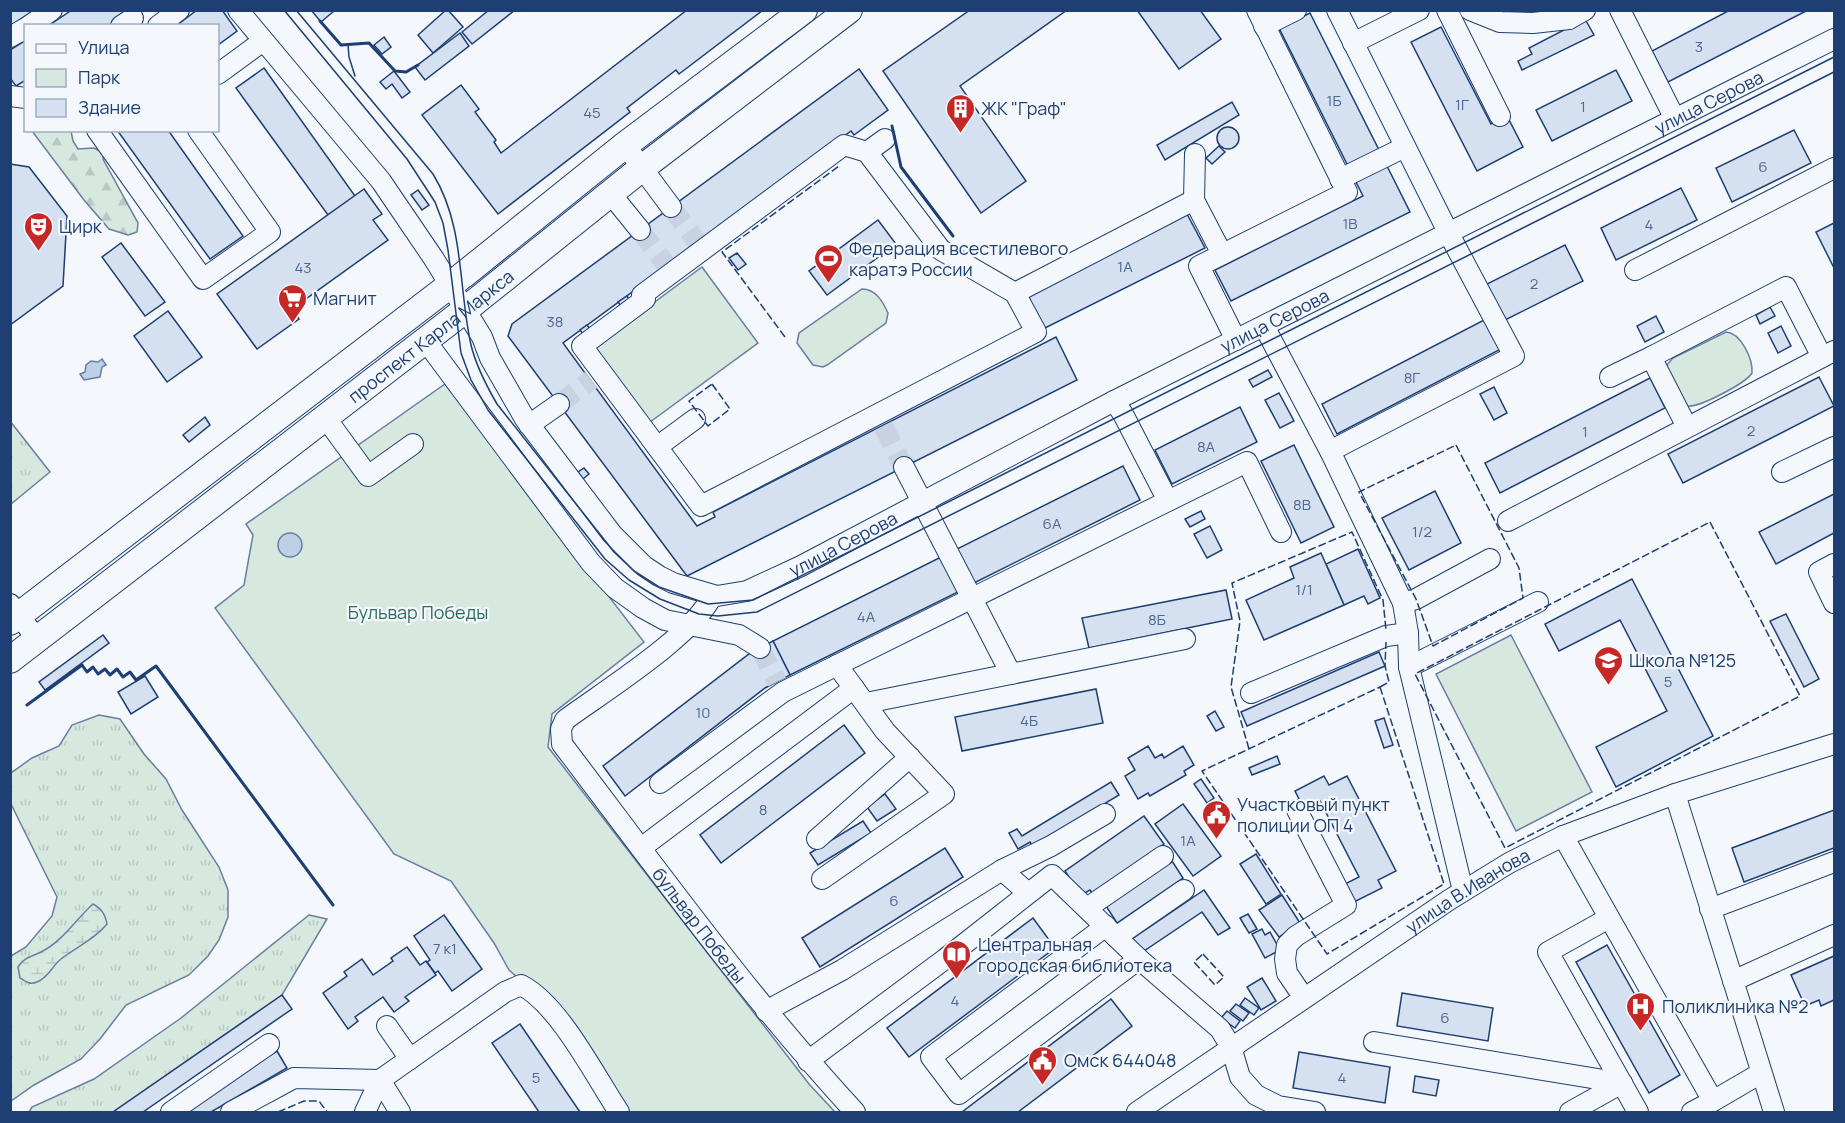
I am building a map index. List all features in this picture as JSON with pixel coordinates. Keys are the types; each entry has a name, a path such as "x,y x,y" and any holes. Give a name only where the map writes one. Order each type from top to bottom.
{"main road":[{"name":"проспект Карла Маркса","path":"13,614 449,285 625,145 804,10"},
{"name":"проспект Карла Маркса","path":"10,660 465,310 642,168 849,10"}],"street":[{"path":"31,24 52,10"},
{"path":"161,24 179,10"},
{"path":"238,10 381,181 465,310 529,425 612,534 644,566 674,583 712,596 690,624"},
{"path":"1236,340 1199,266 1347,192 1261,18 1296,10"},
{"path":"1330,451 1514,356 1449,234 1337,10"},
{"path":"1353,43 1419,10"},
{"path":"1447,10 1500,116"},
{"path":"1470,10 1500,22 1533,23 1573,13"},
{"path":"1620,10 1675,119"},
{"path":"10,37 24,29"},
{"name":"улица Серова","path":"712,596 747,591 801,566 1114,401 1834,39"},
{"path":"219,73 263,42"},
{"path":"98,132 203,279 270,232 199,132"},
{"path":"867,152 885,139"},
{"path":"625,145 671,207"},
{"path":"844,145 867,152 941,250 1015,292 1036,332 880,420 701,506 657,447 596,376 582,346 645,299 642,295 669,270 844,145"},
{"path":"1340,179 1405,147"},
{"path":"1195,154 1194,200 1222,254"},
{"path":"1635,270 1834,168"},
{"path":"610,193 640,230"},
{"path":"1015,292 1194,200"},
{"path":"1508,521 1828,354 1786,287 1610,377"},
{"path":"1264,326 1330,451 1403,603 1408,633 1409,667 1463,891"},
{"path":"425,340 591,563 615,588 665,620 739,635 760,648"},
{"path":"1651,357 1687,427"},
{"path":"1114,401 1168,501"},
{"path":"529,425 559,404"},
{"path":"325,417 368,476 413,444"},
{"path":"657,447 694,419"},
{"path":"1782,472 1834,447"},
{"path":"660,783 780,687 837,665 1246,462 1281,532"},
{"path":"904,467 1011,674"},
{"path":"1403,603 1416,599 1490,559"},
{"path":"1834,564 1819,572 1834,603"},
{"path":"1409,667 1538,602"},
{"path":"13,614 38,639"},
{"name":"бульвар Победы","path":"690,624 664,647 565,720 561,729 562,744 766,1011 855,1113"},
{"path":"1251,693 1386,636 1408,633"},
{"path":"641,848 860,695 1011,674 1185,639"},
{"path":"822,879 944,794 885,731 837,665"},
{"name":"улица В.Иванова","path":"1137,1113 1463,891 1509,863 1563,836 1675,794 1834,744"},
{"path":"817,839 910,758"},
{"path":"1675,794 1774,1113"},
{"path":"1297,810 1346,905 1296,936 1287,945 1284,959 1287,973 1304,998"},
{"path":"766,1011 842,970 1002,870 1051,846 1105,814"},
{"path":"1563,836 1713,1101"},
{"path":"1087,908 1163,856"},
{"path":"1710,909 1834,862"},
{"path":"1002,870 1028,893"},
{"path":"808,1061 936,966 1052,875 1139,959 1220,1029 1232,1047 1240,1077 1256,1095 1278,1106 1315,1113"},
{"path":"1139,959 959,1094 931,1057 1111,931 1184,890"},
{"path":"1609,918 1548,952 1638,1113"},
{"path":"1733,981 1834,935"},
{"path":"365,1113 380,1080 505,992 521,985 547,1004 561,1022 619,1113"},
{"path":"387,1026 410,1059"},
{"path":"1374,1042 1622,1083"},
{"path":"171,1113 269,1044"},
{"path":"1692,1113 1761,1073"},
{"path":"231,1113 294,1078 380,1080"},
{"path":"380,1080 400,1113"},
{"path":"1570,1113 1622,1083"}],"green space":[{"path":"33,132 71,132 78,149 94,148 102,152 104,161 138,223 137,232 128,235 109,229"},
{"path":"702,267 758,343 650,422 594,347"},
{"path":"862,289 871,291 881,301 888,313 886,323 827,365 823,367 813,365 797,343 799,333"},
{"path":"1726,332 1737,337 1745,348 1752,373 1741,383 1722,394 1693,406 1687,406 1666,366 1673,358"},
{"name":"Бульвар Победы","path":"445,384 644,642 552,714 548,747 809,1084 835,1112 626,1112 569,1023 509,970 494,943 451,881 394,854 215,608 244,585 253,535 246,524"},
{"path":"10,421 50,472 11,504 10,504"},
{"path":"1511,635 1592,792 1516,831 1436,674"},
{"path":"99,715 120,719 144,754 166,779 182,810 219,867 228,890 228,917 219,940 208,956 189,975 126,1005 81,1059 34,1085 11,1101 11,956 26,947 52,916 57,897 11,804 11,773 32,758 59,746 72,725"},
{"path":"93,904 101,910 105,917 107,924 102,930 61,959 41,980 30,983 20,978 18,967 23,961 49,948"},
{"path":"309,915 327,919 282,995 113,1112 29,1112 32,1107 94,1079 181,1018"}],"water":[{"path":"102,359 106,365 102,367 100,377 84,380 80,374 85,372 86,365 91,361 98,362"},
{"path":"290,533 298,537 302,545 298,553 290,557 282,553 278,545 282,537"}],"building":[{"path":"10,10 34,10 10,26"},
{"path":"72,10 135,10 114,24 51,24"},
{"path":"197,10 222,10 237,31 219,44 219,24 179,24"},
{"path":"311,10 334,10 334,11 321,22"},
{"path":"446,10 463,27 433,53 418,35"},
{"path":"489,10 515,10 472,44 462,32"},
{"path":"687,10 763,10 679,74 676,70 627,108 630,112 498,214 422,115 461,85 479,109 475,112 496,140 494,142 501,153"},
{"name":"ЖК \"Граф\"","path":"970,10 1067,10 960,86 1026,181 981,213 883,71"},
{"path":"1137,10 1200,10 1221,39 1179,69"},
{"path":"1730,10 1808,10 1668,82 1652,51"},
{"path":"1310,13 1379,150 1348,166 1279,28"},
{"path":"1585,19 1594,35 1522,70 1518,61 1532,54 1529,48"},
{"path":"1441,27 1491,124 1507,116 1523,147 1477,171 1411,42"},
{"path":"460,33 469,46 425,80 415,67"},
{"path":"384,37 391,47 382,54 374,45"},
{"path":"24,41 24,81 16,86 10,78 10,50"},
{"path":"264,68 355,196 328,215 236,88"},
{"path":"859,69 888,110 854,135 851,131 563,343 697,526 715,517 713,512 1056,337 1077,380 687,576 508,336 512,324"},
{"path":"1616,70 1632,101 1552,141 1536,110"},
{"path":"394,71 410,92 402,98 392,84 386,89 380,82"},
{"path":"1232,102 1239,115 1165,160 1157,145"},
{"path":"1228,127 1236,130 1239,138 1236,146 1228,149 1220,146 1217,138 1220,130"},
{"path":"1794,130 1811,163 1732,202 1716,168"},
{"path":"118,132 169,132 243,236 210,259"},
{"path":"1219,146 1225,152 1212,164 1206,158"},
{"name":"Цирк","path":"10,164 29,167 67,216 63,286 10,325"},
{"path":"1386,164 1410,212 1231,301 1215,270 1363,196 1355,180"},
{"path":"1681,188 1697,220 1616,260 1601,228"},
{"path":"364,189 382,214 373,220 388,240 292,309 299,319 257,349 217,294"},
{"path":"418,190 429,205 422,210 411,195"},
{"path":"1187,214 1205,248 1043,329 1025,294"},
{"path":"878,220 896,244 827,295 809,271"},
{"path":"1834,223 1834,268 1816,232"},
{"path":"121,243 165,302 145,316 102,257"},
{"path":"1565,245 1583,281 1503,321 1485,285"},
{"path":"737,253 746,264 738,270 729,258"},
{"path":"627,296 633,305 625,311 618,302"},
{"path":"1770,307 1775,316 1760,324 1756,315"},
{"path":"168,311 202,357 167,382 134,336"},
{"path":"1656,316 1664,332 1645,342 1637,326"},
{"path":"1486,319 1501,349 1337,434 1322,404"},
{"path":"587,325 594,334 587,340 580,330"},
{"path":"1781,326 1791,346 1778,353 1768,333"},
{"path":"1268,370 1272,377 1253,387 1249,380"},
{"path":"1819,377 1834,406 1683,483 1668,454"},
{"path":"1650,378 1665,408 1500,493 1485,463"},
{"path":"1494,387 1507,413 1494,420 1480,394"},
{"path":"1279,393 1294,421 1280,428 1265,400"},
{"path":"1240,407 1257,442 1172,484 1155,450"},
{"path":"205,417 210,425 189,442 183,435"},
{"path":"1294,445 1334,527 1301,543 1261,461"},
{"path":"1123,466 1140,500 974,583 957,549"},
{"path":"584,468 589,474 583,479 578,472"},
{"path":"1435,491 1461,543 1409,570 1382,518"},
{"path":"1834,494 1834,533 1776,564 1759,532"},
{"path":"1201,511 1205,519 1190,527 1185,519"},
{"path":"1210,526 1222,550 1207,558 1194,534"},
{"path":"1358,549 1380,598 1368,604 1364,596 1344,605 1326,564"},
{"path":"1321,553 1344,605 1264,640 1246,600 1294,578 1290,567"},
{"path":"941,557 958,592 790,675 773,641"},
{"path":"1632,579 1713,736 1616,787 1596,747 1667,711 1620,620 1559,651 1545,624"},
{"path":"1226,590 1232,619 1089,648 1082,618"},
{"path":"1786,614 1819,679 1804,687 1770,621"},
{"path":"103,635 109,643 45,690 39,682"},
{"path":"773,641 790,675 765,688 625,796 603,766 749,654"},
{"path":"1379,652 1385,666 1247,726 1241,712"},
{"path":"145,676 158,697 131,714 118,692"},
{"path":"1096,689 1103,723 962,751 955,717"},
{"path":"1215,711 1224,727 1216,731 1207,716"},
{"path":"1384,718 1393,745 1384,748 1375,721"},
{"path":"844,725 865,753 721,863 700,835"},
{"path":"1148,746 1155,758 1162,754 1164,758 1183,746 1194,765 1184,771 1186,775 1150,796 1148,793 1138,799 1125,776 1135,770 1128,758"},
{"path":"1277,756 1280,764 1252,775 1249,768"},
{"path":"1324,776 1329,785 1347,776 1396,871 1378,880 1382,888 1352,903 1343,885 1359,877 1320,801 1304,809 1295,791"},
{"path":"1201,779 1214,798 1207,803 1194,784"},
{"path":"1111,782 1119,795 1033,847 1030,842 1018,849 1009,833 1017,829 1022,836"},
{"path":"885,794 896,809 877,821 867,807"},
{"path":"1183,804 1221,856 1193,876 1155,824"},
{"path":"1834,810 1834,848 1744,882 1732,848"},
{"path":"1144,816 1164,844 1092,893 1090,890 1081,895 1065,871"},
{"path":"863,821 871,833 818,865 810,853"},
{"path":"945,848 963,877 820,967 802,938"},
{"path":"1256,854 1281,894 1266,904 1240,864"},
{"path":"1172,861 1183,878 1117,923 1106,906"},
{"path":"1204,890 1230,928 1218,935 1202,912 1141,953 1132,939"},
{"path":"1282,895 1300,923 1279,937 1259,910"},
{"path":"1248,914 1257,929 1249,933 1240,918"},
{"path":"444,915 482,969 452,991 438,971 435,973 427,962 430,960 414,936"},
{"path":"1033,918 1055,948 909,1057 887,1028"},
{"path":"1262,929 1265,935 1270,932 1280,950 1265,958 1252,934"},
{"path":"1607,945 1680,1075 1649,1093 1576,962"},
{"path":"407,947 420,965 426,961 436,975 405,997 409,1001 394,1012 383,997 355,1017 358,1021 348,1029 323,993 347,976 344,972 362,959 373,975 393,961 391,958"},
{"path":"1834,956 1834,1000 1821,1006 1819,1000 1805,1006 1791,975"},
{"path":"1262,978 1276,1001 1261,1010 1247,987"},
{"path":"1402,993 1493,1008 1488,1041 1397,1026"},
{"path":"282,995 292,1009 143,1112 113,1112"},
{"path":"1245,998 1259,1008 1254,1015 1240,1005"},
{"path":"1111,999 1132,1026 1018,1112 962,1112"},
{"path":"1236,1004 1249,1013 1243,1021 1230,1011"},
{"path":"1227,1011 1240,1021 1235,1028 1221,1018"},
{"path":"520,1024 580,1112 539,1112 492,1043"},
{"path":"277,1051 287,1068 211,1112 181,1112 194,1100"},
{"path":"1299,1052 1390,1067 1385,1103 1293,1088"},
{"path":"1415,1076 1439,1080 1436,1096 1413,1092"}],"tunnel":[{"path":"671,207 698,243"},
{"path":"640,230 667,266"},
{"path":"559,404 591,380"},
{"path":"883,426 904,467"},
{"path":"760,648 777,682"}],"tram line":[{"path":"284,10 407,159 435,202 443,223 448,250 461,353 471,380 488,410 605,559 629,580 660,599 699,614 718,616 757,612 1834,72"},
{"path":"296,10 433,174 451,214 456,236 471,345 482,375 497,404 614,552 634,571 659,587 708,604 753,600 1834,57"},
{"path":"348,45 355,76"}],"fence":[{"path":"785,337 722,252 839,166"},
{"path":"712,384 730,409 708,426 689,401 712,384"},
{"path":"1456,445 1519,568 1523,598 1433,646 1416,599 1359,492 1456,445"},
{"path":"1710,522 1800,696 1505,848 1415,674 1710,522"},
{"path":"1249,749 1231,687 1240,621 1232,583 1352,532 1383,600 1386,630"},
{"path":"1380,687 1389,682 1385,666 1386,642"},
{"path":"1380,687 1444,884 1327,954 1202,771 1380,687"},
{"path":"1203,954 1224,977 1215,985 1194,962 1203,954"},
{"path":"278,1112 304,1101 319,1101 327,1112"}],"wall":[{"path":"320,21 341,45 369,43 395,71 406,72 418,65"},
{"path":"892,126 901,167 953,236"},
{"path":"27,705 82,665 87,672 93,667 98,674 105,669 110,675 117,669 123,677 130,672 136,680 156,666 333,905"}],"place":[{"name":"ЖК \"Граф\"","path":"960,134"},
{"name":"Цирк","path":"38,252"},
{"name":"Федерация всестилевого каратэ России","path":"828,284"},
{"name":"Магнит","path":"292,324"},
{"name":"Школа №125","path":"1608,686"},
{"name":"Участковый пункт полиции ОП 4","path":"1216,840"},
{"name":"Центральная городская библиотека","path":"957,980"},
{"name":"Поликлиника №2","path":"1641,1032"},
{"name":"Омск 644048","path":"1043,1086"}]}
